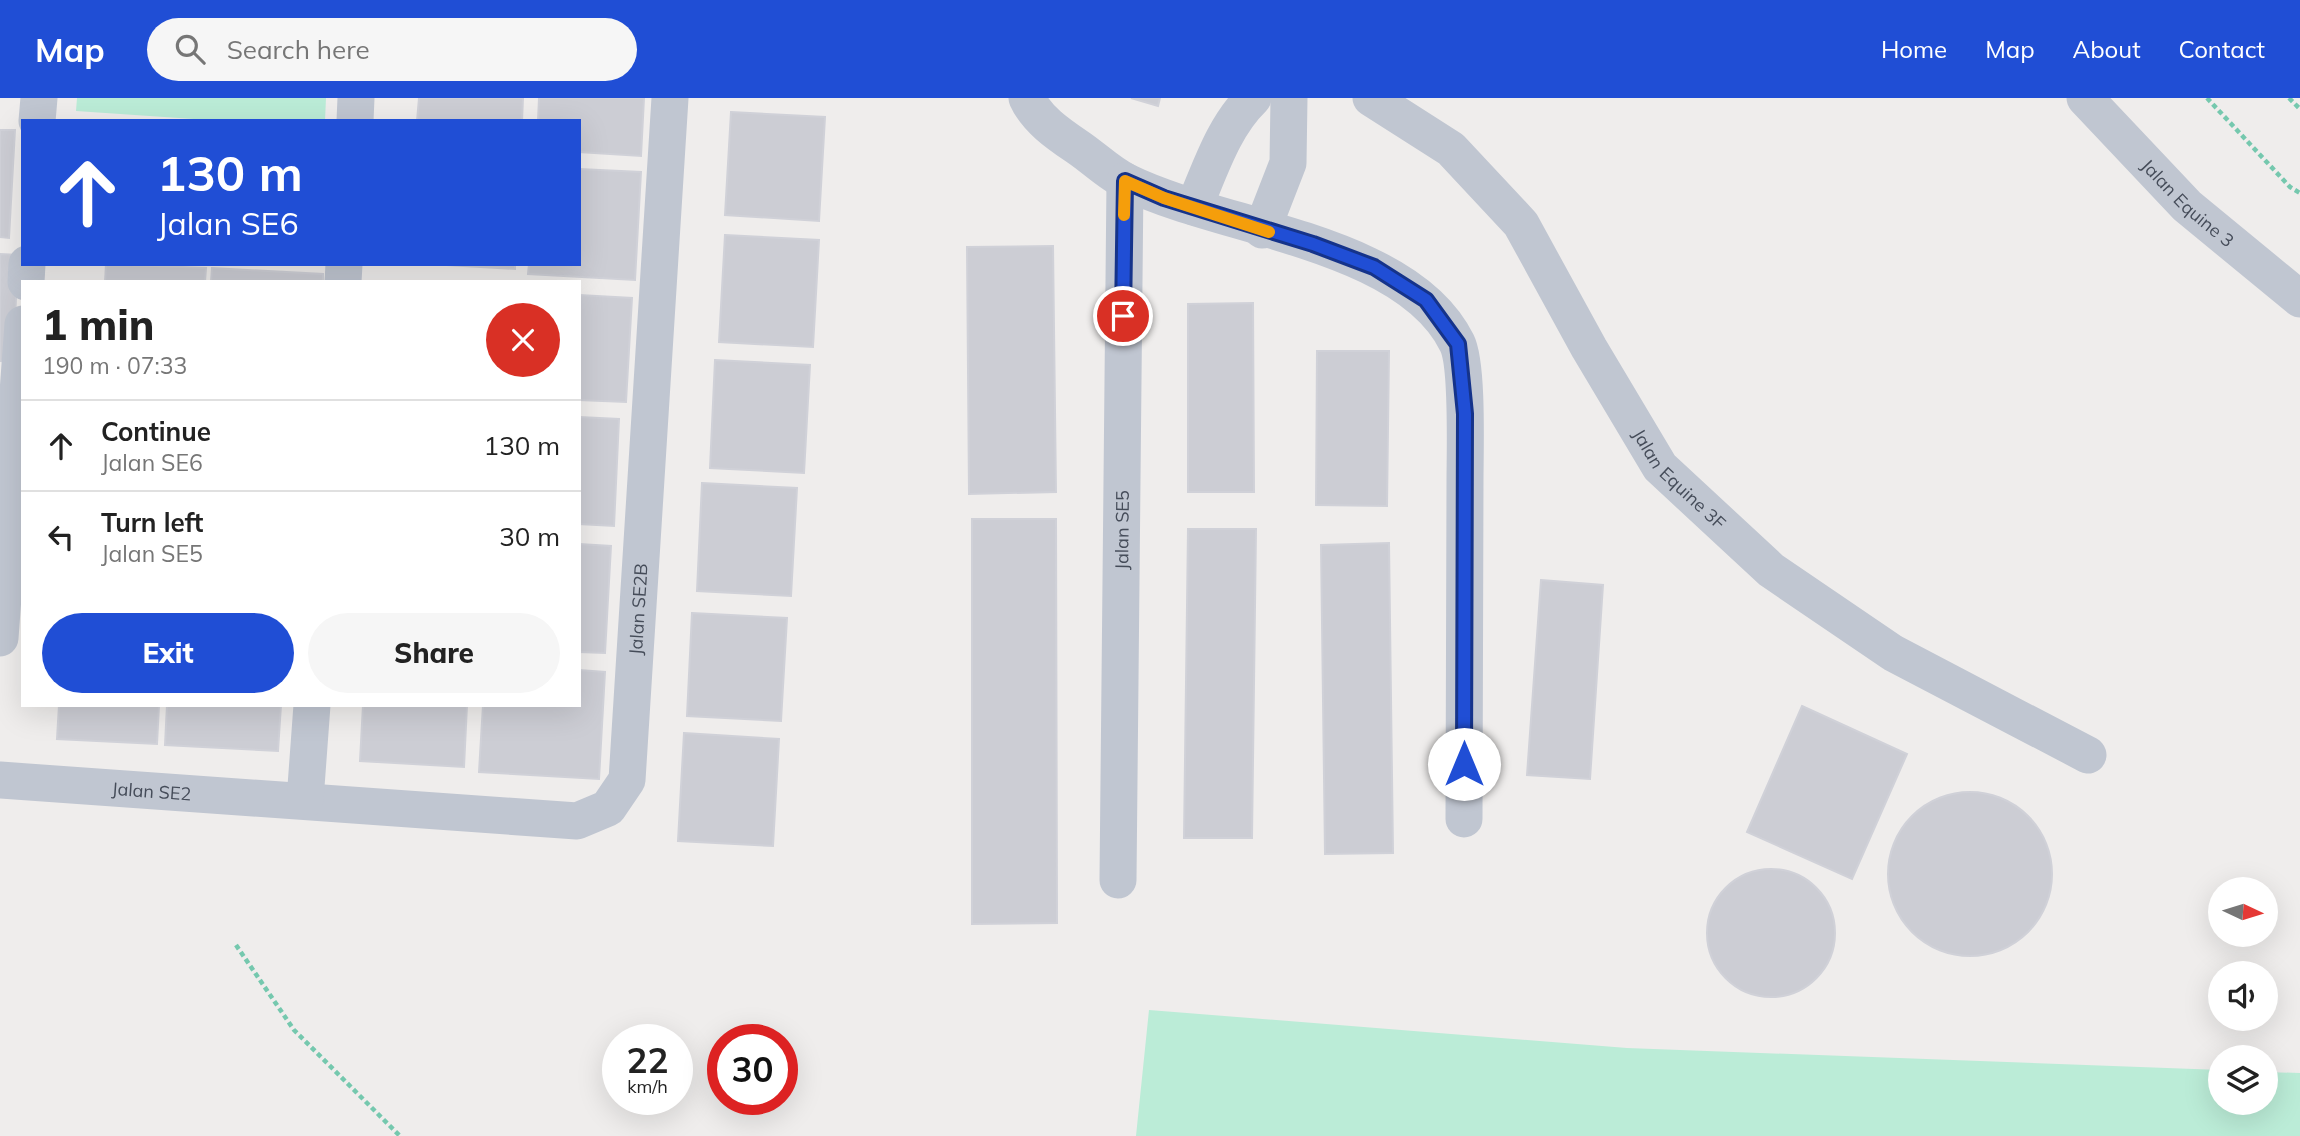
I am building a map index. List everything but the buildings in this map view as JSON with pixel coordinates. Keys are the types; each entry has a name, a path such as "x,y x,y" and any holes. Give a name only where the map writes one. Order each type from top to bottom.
{"street":[{"path":"37,119 39,98"},
{"path":"355,119 356,98"},
{"name":"Jalan SE2B","path":"304,800 577,821 608,808 627,780 670,98"},
{"path":"1027,98 1032,110 1060,135 1125,181 1374,267 1426,300 1458,344 1465,414 1464,819"},
{"path":"1194,207 1222,143 1242,109 1253,98"},
{"path":"1262,230 1288,163 1289,98"},
{"name":"Jalan Equine 3F","path":"1371,98 1451,149 1521,224 1589,348 1660,467 1771,570 1893,653 2088,755"},
{"name":"Jalan Equine 3","path":"2085,98 2187,206 2300,299"},
{"name":"Jalan SE5","path":"1118,880 1125,181"},
{"path":"0,638 21,351"},
{"path":"304,800 312,707"},
{"name":"Jalan SE2","path":"0,780 304,800"}],"path":[{"path":"2207,98 2290,187 2300,193"},
{"path":"2289,98 2300,109"},
{"path":"236,945 294,1030 400,1136"}],"green space":[{"path":"77,98 326,98 325,119 194,119 76,111"},
{"path":"1149,1010 1627,1048 2208,1070 2208,1115 2278,1115 2278,1072 2300,1073 2300,1136 1136,1136"}],"slow traffic":[{"path":"1124,215 1125,181 1164,198 1269,232"}],"route":[{"path":"1123,316 1125,181 1164,198 1313,244 1374,267 1426,300 1458,344 1465,414 1464,764"}]}
